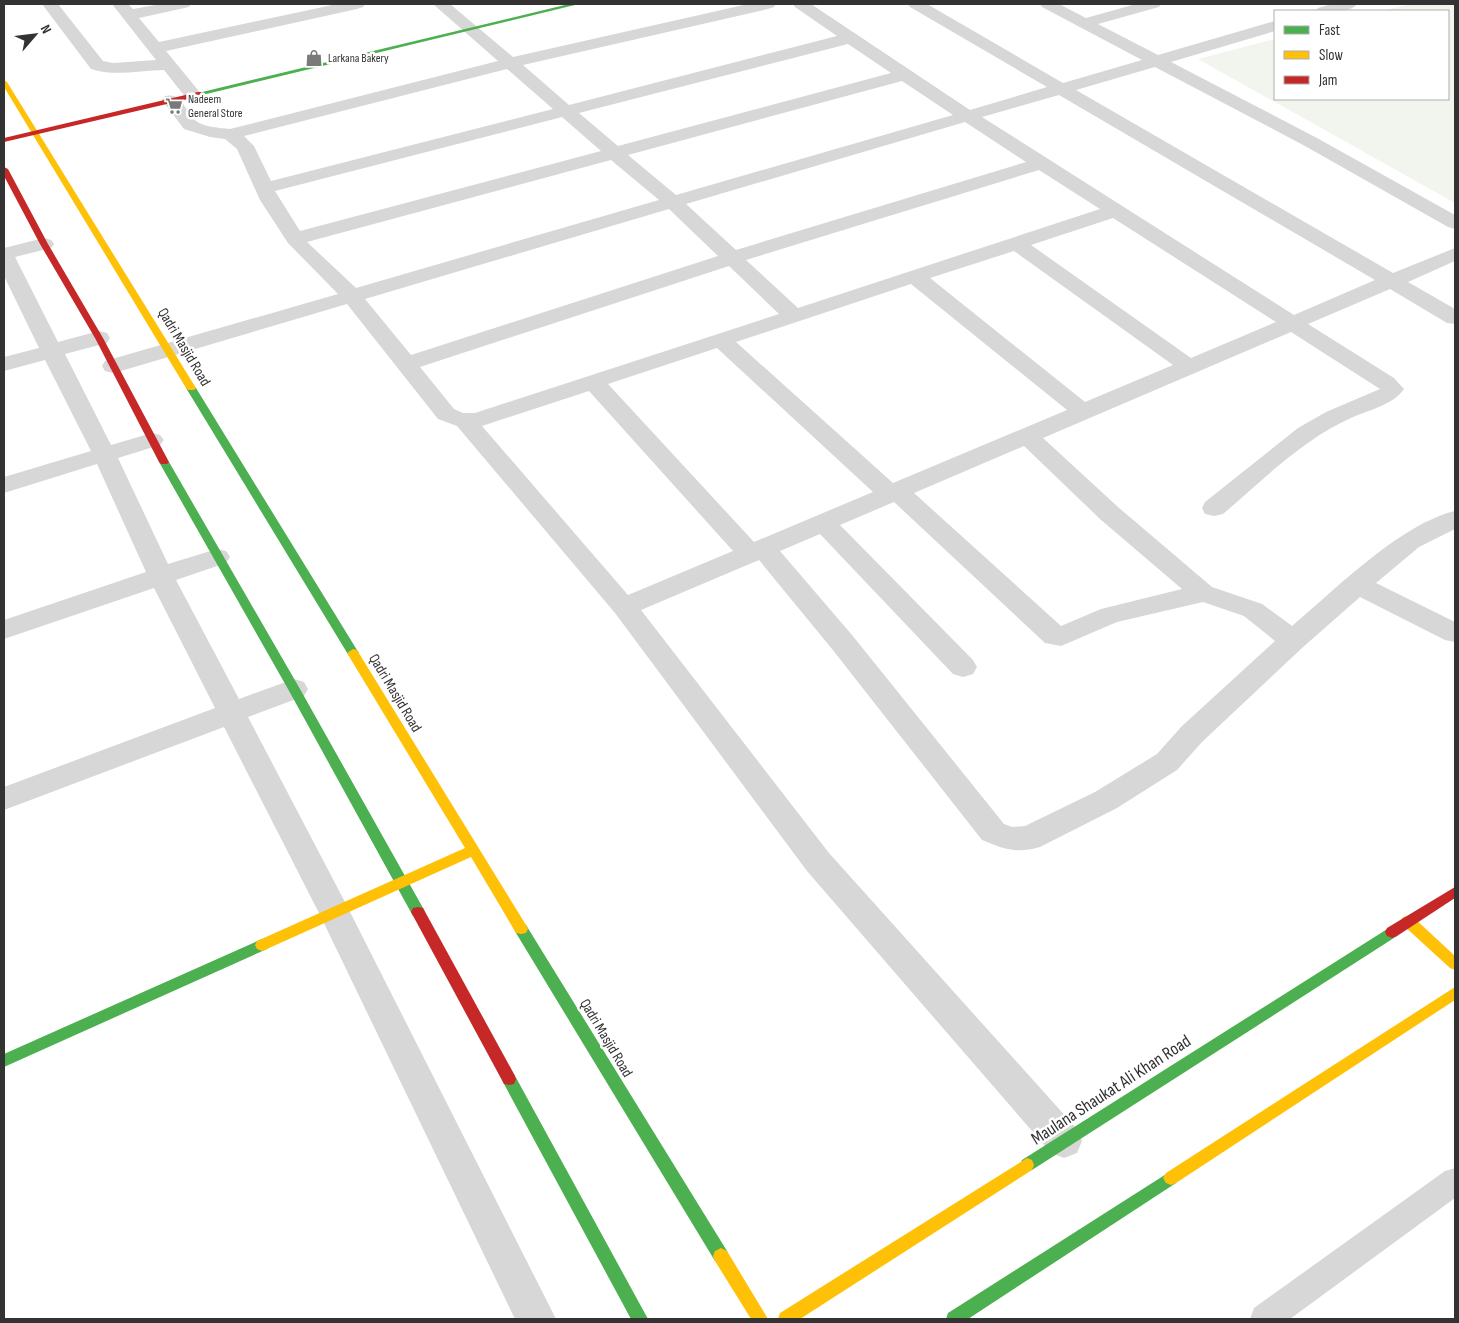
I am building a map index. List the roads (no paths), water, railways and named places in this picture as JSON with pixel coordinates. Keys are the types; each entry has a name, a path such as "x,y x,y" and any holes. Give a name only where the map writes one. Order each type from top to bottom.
{"street":[{"path":"50,4 97,65 104,68 170,66"},
{"path":"124,10 183,4"},
{"path":"156,48 357,4"},
{"path":"441,4 672,202 793,316"},
{"path":"4,140 576,4"},
{"path":"171,100 194,128 230,134 512,63 768,4"},
{"path":"800,4 967,116 1295,323 1393,389 1388,394 1334,417 1306,433 1214,508"},
{"path":"916,4 1393,280 1455,318"},
{"path":"1048,4 1311,142 1455,223"},
{"path":"1084,23 1153,4"},
{"path":"1328,10 1349,4"},
{"path":"124,10 194,94"},
{"path":"113,366 1274,26"},
{"path":"265,188 850,38"},
{"path":"295,239 905,75"},
{"name":"Qadri Masjid Road","path":"4,82 760,1319"},
{"path":"230,134 245,146 265,188 295,239 330,277 352,296 446,414 456,420 466,422 480,420 1117,210"},
{"path":"406,364 732,258 1042,163"},
{"path":"4,171 99,338 152,440 217,557 294,689 402,883 640,1319"},
{"path":"1016,243 1190,367"},
{"path":"44,244 4,255 104,454 161,576 335,913 536,1319"},
{"path":"624,607 1455,254"},
{"path":"914,276 1083,412"},
{"path":"4,364 99,338"},
{"path":"721,340 1055,636 1061,637 1110,615 1203,593"},
{"path":"594,382 746,548 759,550 842,642 993,832 1011,839 1029,838 1089,808 1167,762 1192,734 1292,640 1410,541 1455,519"},
{"path":"466,422 624,607 818,862 1064,1141"},
{"path":"1027,436 1109,513 1203,593 1253,610 1292,640"},
{"path":"4,484 152,440"},
{"path":"824,523 963,667"},
{"path":"4,630 217,557"},
{"path":"1358,585 1455,633"},
{"path":"4,799 294,689"},
{"path":"4,1061 474,850"},
{"name":"Maulana Shaukat Ali Khan Road","path":"786,1319 1455,892"},
{"path":"1408,921 1455,964"},
{"path":"954,1319 1455,993"}],"lane":[{"path":"1265,1319 1455,1181"}],"place":[{"name":"Larkana Bakery","path":"314,58"},
{"name":"Nadeem General Store","path":"174,106"}]}
